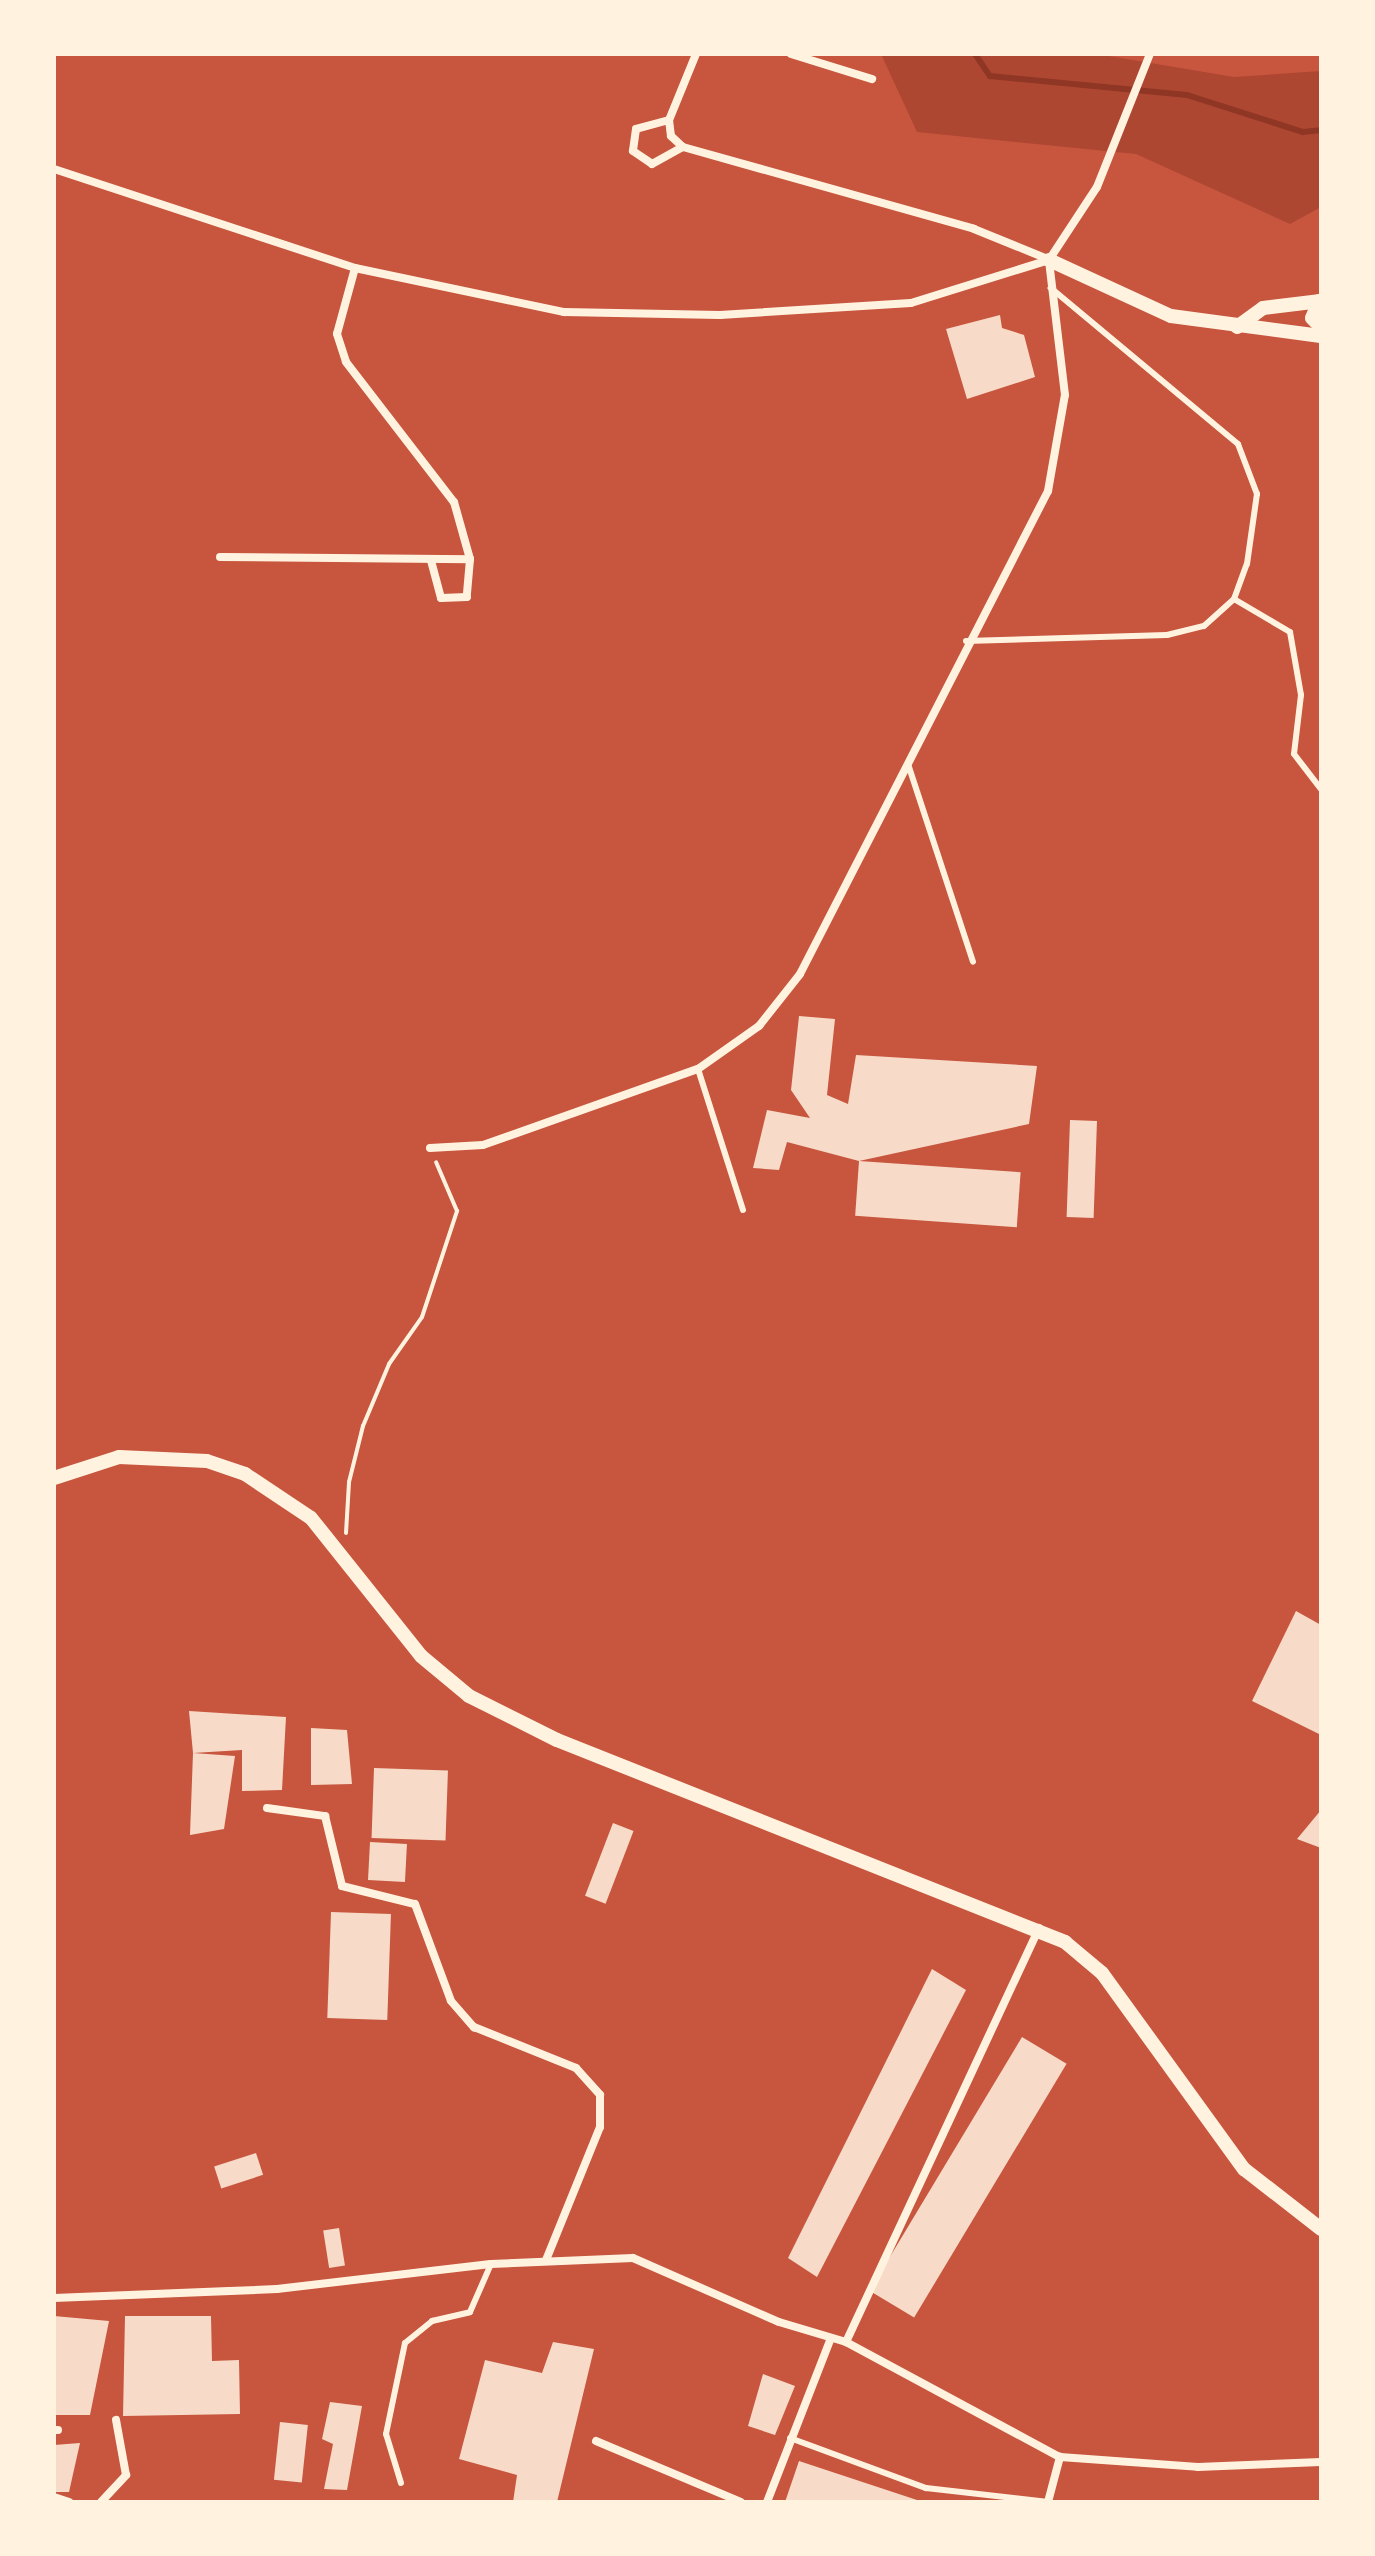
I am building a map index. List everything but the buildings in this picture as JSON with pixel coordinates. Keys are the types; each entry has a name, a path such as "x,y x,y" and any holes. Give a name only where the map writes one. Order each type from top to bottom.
{"street":[{"path":"696,54 669,120 671,136 683,147 974,229 1049,260 1135,303 1237,327 1321,336"},
{"path":"791,54 872,79"},
{"path":"54,169 355,268 564,312 720,315 911,303 1049,260 1077,225 1131,114 1150,54"},
{"path":"669,120 636,129 633,151 652,164 683,147"},
{"path":"430,1148 483,1145 698,1069 759,1026 800,974 908,764 966,641 1038,514 1055,468 1065,395 1049,260"},
{"path":"355,268 337,334 346,362 454,502 470,559 472,590 449,601 436,590 431,560"},
{"path":"1237,327 1263,308 1320,301"},
{"path":"1320,301 1312,318 1321,327"},
{"path":"220,557 470,559"},
{"path":"54,1478 119,1457 207,1461 279,1495 345,1555 421,1656 520,1725 1039,1927 1102,1973 1244,2169 1321,2229"},
{"path":"267,1808 325,1816 342,1886 415,1904 446,1990 474,2027 576,2068 600,2095 600,2127 546,2260"},
{"path":"846,2342 1039,1927"},
{"path":"54,2298 277,2289 546,2260 659,2264 830,2340 846,2342 1060,2457 1198,2467 1321,2462"},
{"path":"767,2502 789,2438 830,2340"},
{"path":"101,2502 126,2475 116,2420"},
{"path":"596,2441 741,2502"},
{"path":"1048,2502 1060,2457"},
{"path":"54,2497 69,2502"}],"lane":[{"path":"966,641 1167,635 1204,626 1234,599 1257,494 1238,444 1051,287"},
{"path":"1234,599 1290,632 1301,695 1294,754 1321,789"},
{"path":"908,764 973,962"},
{"path":"698,1069 743,1210"},
{"path":"401,2483 386,2434 405,2343 432,2321 470,2312 491,2264"},
{"path":"789,2438 926,2488 1048,2502"}],"path":[{"path":"345,1555 349,1482 363,1426 389,1364 422,1317 457,1211 430,1148"}],"shaded area":[{"path":"881,54 1097,54 1234,77 1321,71 1321,207 1290,224 1136,154 917,132"}],"waterway":[{"path":"975,54 990,76 1187,95 1303,132 1321,130"}]}
